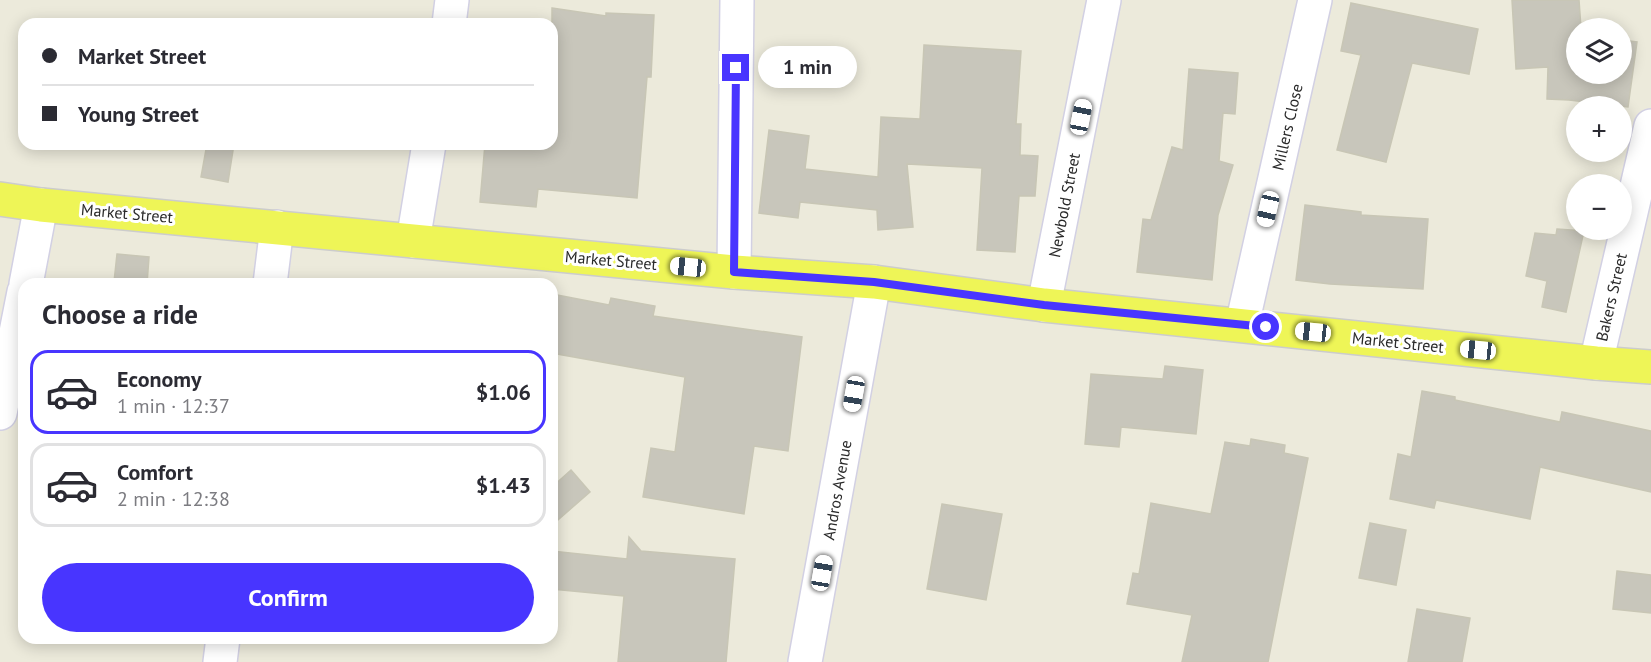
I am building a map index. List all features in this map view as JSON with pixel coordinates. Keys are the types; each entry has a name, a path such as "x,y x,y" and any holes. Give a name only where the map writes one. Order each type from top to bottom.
{"main road":[{"name":"Market Street","path":"0,199 41,205 734,272 874,282 1044,305 1651,367"}],"street":[{"path":"449,18 452,0"},
{"path":"734,272 736,0"},
{"name":"Newbold Street","path":"1044,305 1104,0"},
{"name":"Millers Close","path":"1242,325 1315,0"},
{"name":"Bakers Street","path":"1596,363 1651,126"},
{"path":"413,241 428,150"},
{"path":"27,278 41,205"},
{"path":"271,278 277,227"},
{"name":"Andros Avenue","path":"805,662 874,282"},
{"path":"0,413 18,322"},
{"path":"220,662 222,644"}],"building":[{"path":"1512,0 1579,0 1580,18 1566,18 1566,84 1631,84 1630,96 1566,96 1566,100 1547,99 1548,67 1516,69"},
{"path":"1351,3 1478,29 1469,74 1412,63 1386,162 1337,150 1361,55 1341,51"},
{"path":"552,8 606,16 606,13 654,15 651,77 647,77 637,198 538,189 536,207 480,202 484,150 558,150 558,18 552,18"},
{"path":"1632,41 1637,42 1632,78"},
{"path":"924,45 1021,51 1016,124 1021,124 1020,155 1038,156 1035,196 1019,196 1015,252 977,250 982,168 907,164 913,227 878,230 877,210 800,202 798,218 759,213 769,130 809,136 805,169 878,177 881,117 920,119"},
{"path":"1189,69 1238,73 1235,114 1223,113 1219,161 1233,165 1218,215 1212,280 1137,272 1143,219 1151,220 1172,147 1183,150"},
{"path":"206,150 233,150 228,182 201,177"},
{"path":"1305,205 1361,212 1361,215 1428,219 1423,289 1296,280"},
{"path":"1557,229 1566,230 1566,240 1582,240 1566,312 1542,307 1547,281 1526,276 1535,233 1556,235"},
{"path":"117,254 149,257 147,278 114,278"},
{"path":"558,295 609,305 611,298 655,306 653,316 802,337 788,451 754,446 744,514 643,497 651,448 675,452 685,377 558,354"},
{"path":"1165,366 1203,370 1196,434 1121,427 1119,447 1085,444 1091,374 1163,379"},
{"path":"1422,391 1560,422 1562,412 1651,431 1651,492 1540,467 1530,519 1436,500 1434,508 1390,499 1398,454 1411,457"},
{"path":"1251,439 1285,445 1284,453 1308,458 1268,662 1182,662 1192,615 1127,604 1133,573 1139,574 1151,503 1211,514 1225,442 1250,446"},
{"path":"571,470 590,492 558,520 558,482"},
{"path":"942,504 1002,514 986,600 927,589"},
{"path":"1370,523 1406,530 1396,585 1359,578"},
{"path":"629,537 641,551 735,559 726,662 618,662 624,596 558,590 558,552 627,559"},
{"path":"1617,571 1651,575 1651,613 1613,609"},
{"path":"1417,609 1470,618 1462,662 1408,662"}],"route":[{"path":"736,68 734,272 874,282 1044,305 1266,327"}]}
